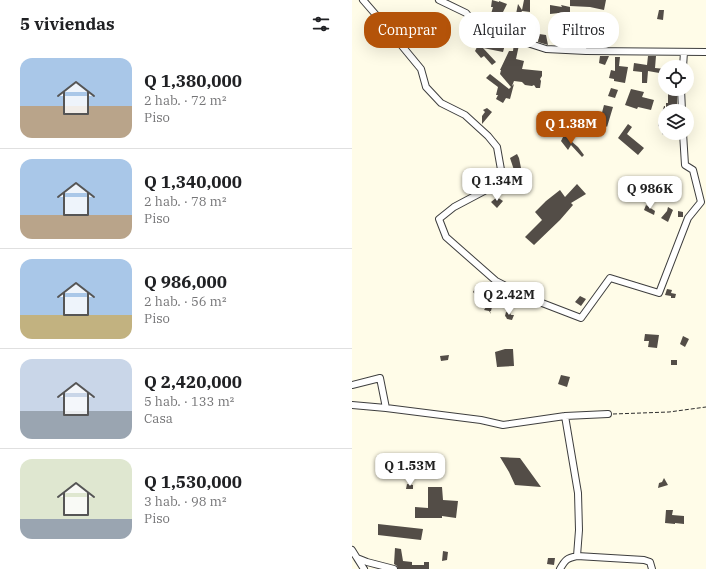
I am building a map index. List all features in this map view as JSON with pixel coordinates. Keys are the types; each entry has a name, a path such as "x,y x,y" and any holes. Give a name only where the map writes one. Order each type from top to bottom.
{"street":[{"path":"364,0 421,69 426,87 441,103 465,115 488,136 497,147 503,181 454,207 439,219 446,237 490,276 496,281 529,298 581,318 610,278 659,293 688,218 701,202 693,170 685,165 684,140"},
{"path":"439,0 466,13 478,27 546,50 706,52"},
{"path":"683,60 684,52"},
{"path":"352,385 380,378 386,408"},
{"path":"352,405 481,420 503,425 565,416 608,414"},
{"path":"565,416 578,493 579,530 577,556"},
{"path":"352,550 364,569"},
{"path":"560,569 564,562 571,557 577,556 644,560 650,562 652,569"},
{"path":"358,558 394,569"}],"path":[{"path":"608,414 669,412 706,406"}],"building":[{"path":"492,0 507,4 503,12 492,12 493,7 491,7"},
{"path":"524,0 530,0 530,12 516,12 518,4 522,10"},
{"path":"570,0 606,0 604,10 590,7 570,6"},
{"path":"550,5 570,7 570,12 550,12"},
{"path":"659,10 664,10 663,20 657,19"},
{"path":"540,34 546,35 548,45 540,43"},
{"path":"476,48 483,48 496,62 492,65 484,56 481,58 475,51"},
{"path":"483,48 504,48 503,52"},
{"path":"513,48 518,48 516,59 524,61 522,69 542,71 540,88 536,88 534,85 525,85 522,82 514,81 510,99 506,98 503,103 496,99 498,95 496,95 498,87 486,78 490,74 509,89 511,87 500,74 500,70 509,51 513,51"},
{"path":"600,56 609,56 605,65 599,63"},
{"path":"648,56 656,56 655,68 658,68 658,73 648,71 647,83 642,83 642,72 633,71 634,63 647,65"},
{"path":"615,57 620,57 619,66 628,67 625,83 614,81 614,79 609,78 611,70 615,71"},
{"path":"611,88 618,90 615,98 608,96"},
{"path":"631,89 644,92 642,97 654,100 651,110 638,107 637,109 625,105"},
{"path":"668,96 677,96 677,104 666,104 668,103"},
{"path":"604,105 613,107 607,127 600,120"},
{"path":"487,108 492,112 482,124 482,116 485,112 483,110"},
{"path":"628,124 632,127 627,134 644,148 638,155 618,138"},
{"path":"564,135 578,147 584,155 582,157 571,145 568,150 561,141"},
{"path":"517,154 522,173 513,176 515,179 510,182 513,189 509,192 506,185 506,175 514,170 510,158"},
{"path":"577,184 586,194 571,203 573,205 560,220 534,245 525,237 542,220 535,212 560,190 565,197"},
{"path":"497,197 503,201 497,208 491,202"},
{"path":"646,205 655,211 654,215 644,210"},
{"path":"668,207 673,210 668,222 661,218 667,211"},
{"path":"678,211 683,212 683,217 678,217"},
{"path":"488,284 492,287 486,294 488,304 490,303 492,307 490,311 491,314 489,311 484,310 486,307 473,292 476,287 481,292"},
{"path":"667,289 672,290 671,293 676,294 675,298 665,295"},
{"path":"505,294 510,295 509,297 511,299 508,305 502,302"},
{"path":"580,296 586,299 581,306 575,302"},
{"path":"506,312 514,315 512,320 507,319 505,316"},
{"path":"645,334 659,335 657,348 648,347 649,341 644,341"},
{"path":"683,336 689,339 685,347 680,344"},
{"path":"505,349 513,349 514,366 497,367 495,352"},
{"path":"449,355 448,360 441,361 440,356"},
{"path":"671,360 677,360 677,365 671,365"},
{"path":"561,375 570,377 567,387 558,384"},
{"path":"500,457 520,458 541,487 515,485"},
{"path":"664,478 668,485 658,488 659,483 662,482"},
{"path":"407,484 413,485 413,489 406,489"},
{"path":"428,487 442,487 443,500 458,501 456,518 442,516 442,518 415,518 415,507 428,508"},
{"path":"666,510 673,510 672,515 684,516 684,524 665,523"},
{"path":"378,524 423,529 421,540 378,535"},
{"path":"395,548 401,549 403,561 412,562 412,565 424,565 424,562 429,562 429,569 398,569 394,564"},
{"path":"443,551 448,552 447,560 442,561"},
{"path":"548,558 555,558 554,565 547,564"}]}
